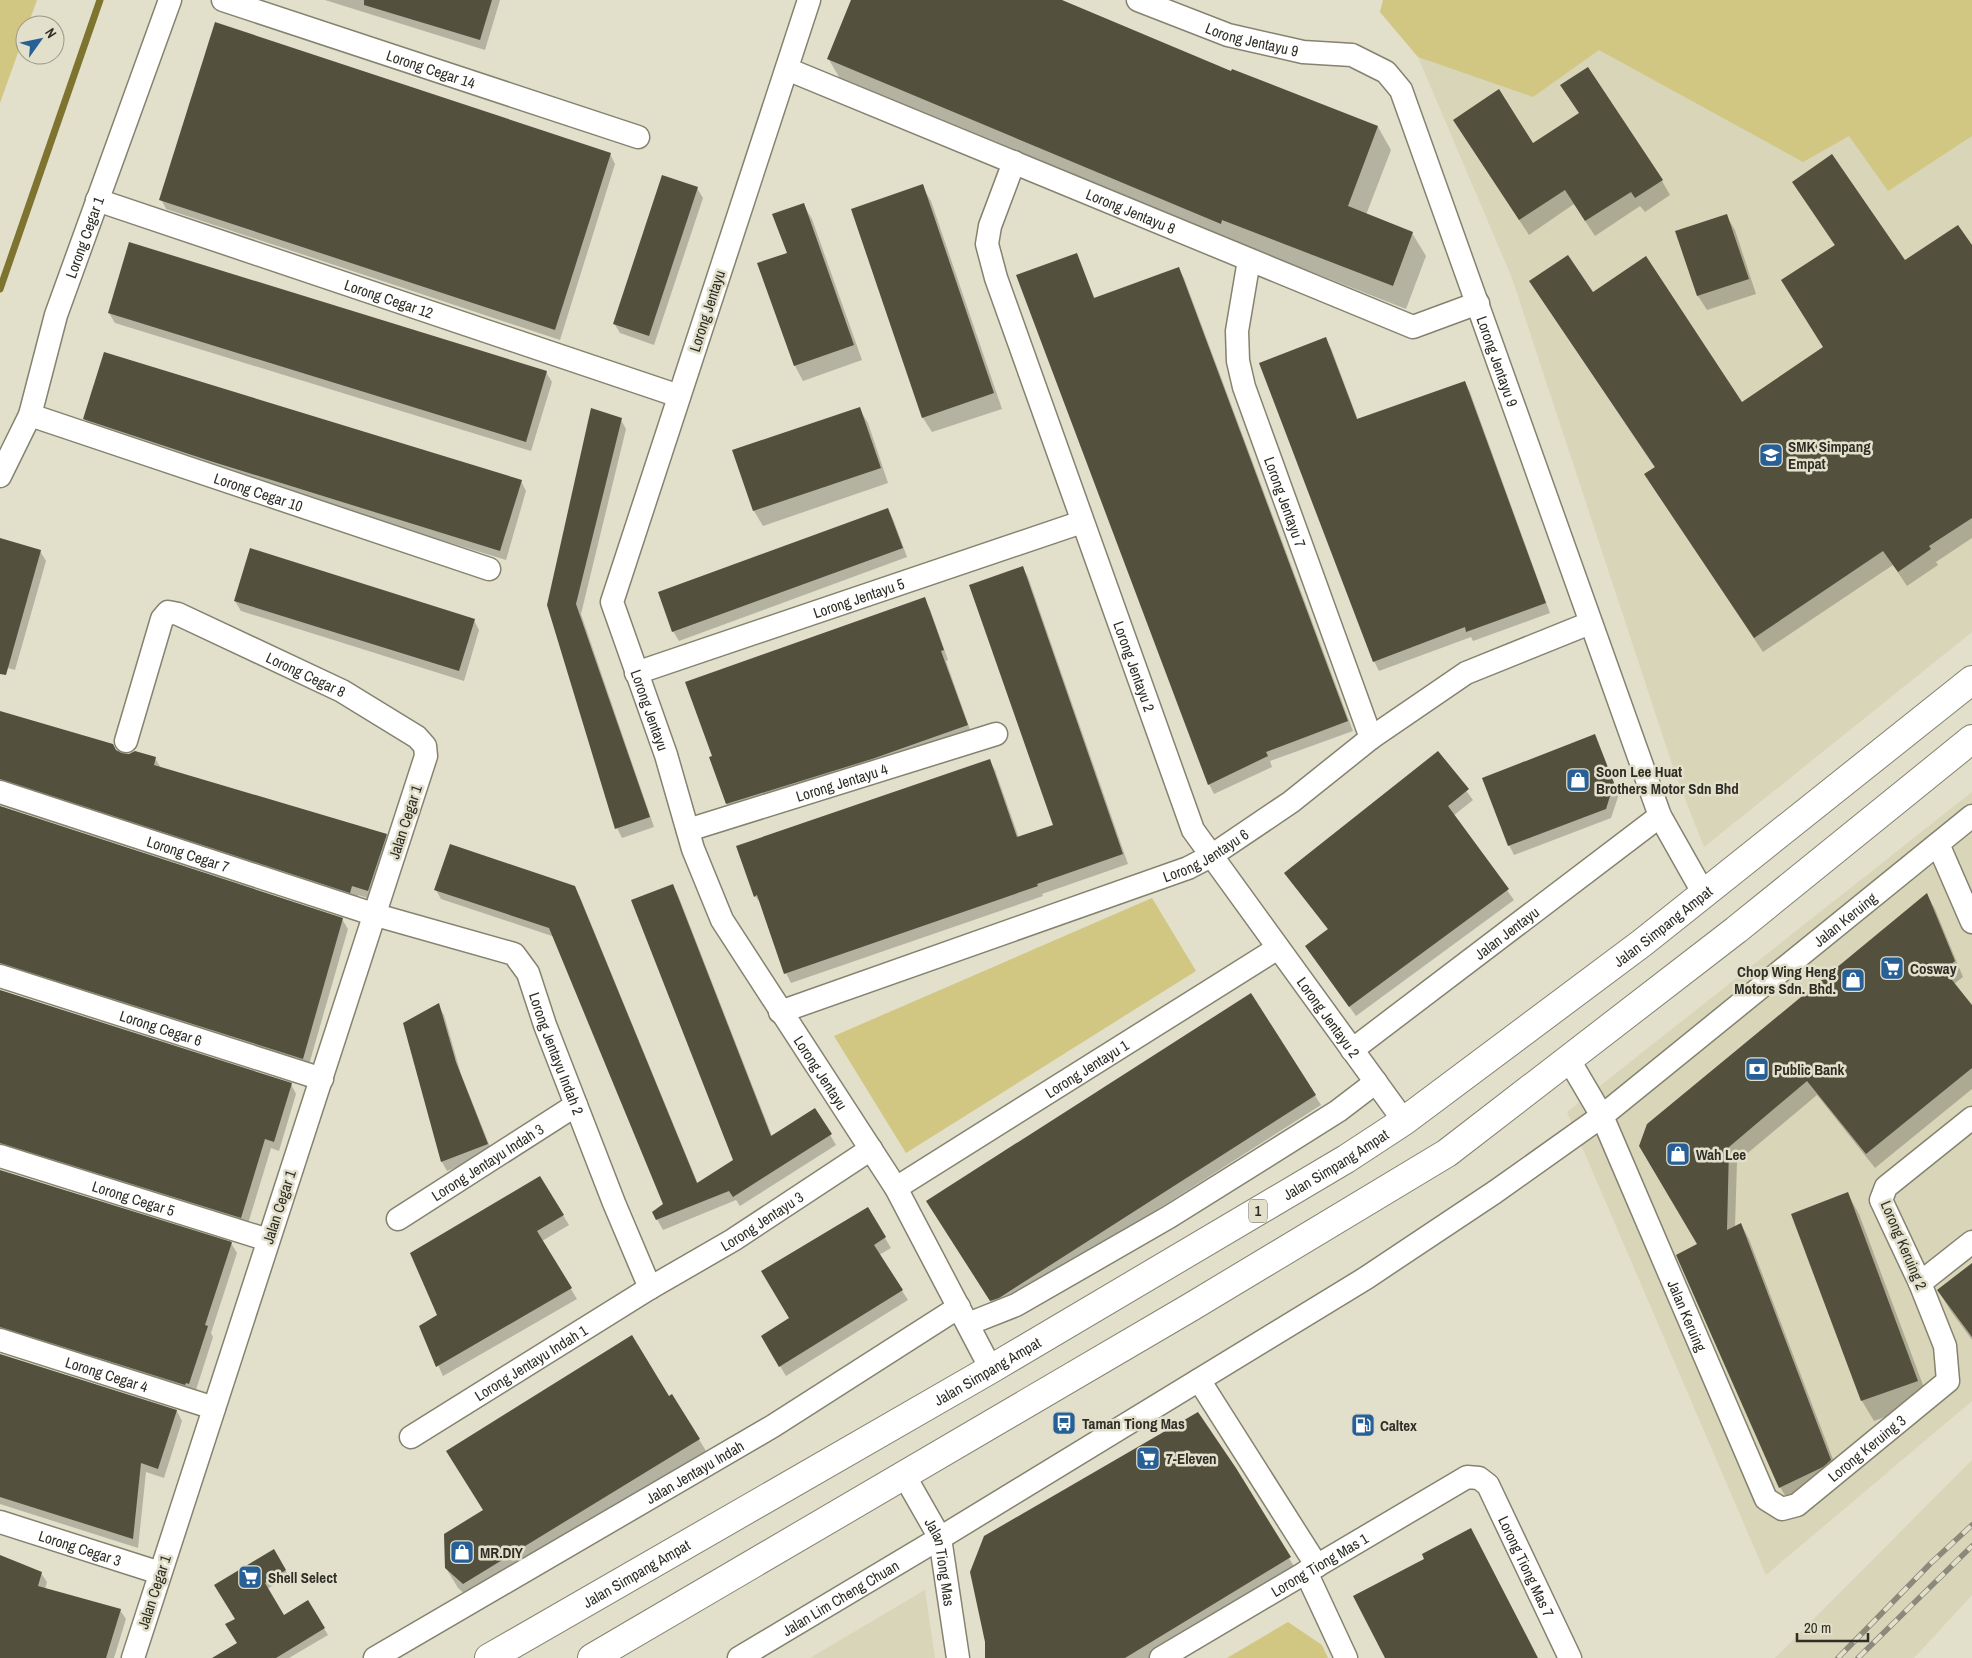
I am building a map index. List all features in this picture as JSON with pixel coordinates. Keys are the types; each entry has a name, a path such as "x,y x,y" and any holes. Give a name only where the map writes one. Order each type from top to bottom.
{"highway":[{"name":"Jalan Simpang Ampat","path":"489,1658 992,1369 1346,1159 1404,1121 1704,894 1972,680"},
{"path":"592,1658 1191,1307 1447,1153 1736,930 1972,739"}],"street":[{"name":"Lorong Cegar 1","path":"0,476 30,415 56,316 170,0"},
{"name":"Lorong Cegar 14","path":"223,0 638,137"},
{"name":"Lorong Jentayu","path":"810,0 612,602 666,755 693,849 722,920 896,1188 992,1369"},
{"name":"Lorong Jentayu 9","path":"1138,0 1228,35 1303,52 1352,56 1386,72 1401,90 1660,816 1704,894"},
{"name":"Lorong Jentayu 8","path":"787,69 1413,327 1478,303"},
{"name":"Lorong Jentayu 2","path":"1014,162 990,226 987,244 996,278 1193,830 1404,1121"},
{"name":"Lorong Cegar 12","path":"97,200 680,396"},
{"name":"Lorong Jentayu 7","path":"1249,260 1237,331 1238,362 1244,387 1372,738"},
{"name":"Lorong Cegar 10","path":"30,415 488,569"},
{"name":"Lorong Jentayu 5","path":"636,672 1082,522"},
{"name":"Lorong Cegar 8","path":"126,741 162,619 168,612 178,614 342,691 417,737 425,746 426,756"},
{"name":"Lorong Jentayu 6","path":"780,1012 1188,868 1211,856 1291,802 1372,738 1466,673 1590,623"},
{"name":"Lorong Jentayu 4","path":"688,830 996,734"},
{"name":"Jalan Cegar 1","path":"133,1658 201,1444 376,915 426,756"},
{"name":"Lorong Cegar 7","path":"0,792 376,915"},
{"name":"Jalan Jentayu","path":"1352,1050 1660,816"},
{"name":"Jalan Keruing","path":"1200,1380 1366,1278 1495,1192 1602,1116 1972,816"},
{"path":"1938,844 1972,922"},
{"name":"Lorong Jentayu Indah 2","path":"376,915 514,954 528,973 576,1105 614,1203 650,1288"},
{"name":"Lorong Jentayu 1","path":"896,1188 1278,948"},
{"name":"Lorong Cegar 6","path":"0,976 322,1079"},
{"name":"Jalan Keruing","path":"1569,1060 1602,1116 1766,1499 1782,1509"},
{"name":"Jalan Jentayu Indah","path":"375,1658 963,1316 1016,1305 1169,1217 1338,1111 1376,1082"},
{"name":"Lorong Jentayu Indah 3","path":"398,1219 576,1105"},
{"name":"Lorong Keruing 2","path":"1948,1381 1945,1346 1920,1283 1881,1200 1886,1187 1972,1118"},
{"name":"Lorong Jentayu 3","path":"650,1288 733,1240 871,1149"},
{"name":"Lorong Cegar 5","path":"0,1156 268,1240"},
{"path":"1920,1283 1972,1242"},
{"name":"Lorong Jentayu Indah 1","path":"411,1437 650,1288"},
{"name":"Lorong Cegar 4","path":"0,1340 214,1408"},
{"path":"1200,1380 1311,1569 1346,1658"},
{"name":"Jalan Lim Cheng Chuan","path":"739,1658 1200,1380"},
{"name":"Lorong Keruing 3","path":"1782,1509 1797,1505 1948,1381"},
{"name":"Jalan Tiong Mas","path":"904,1475 940,1538 958,1658"},
{"name":"Lorong Tiong Mas 1","path":"1161,1658 1467,1477 1479,1478"},
{"name":"Lorong Tiong Mas 7","path":"1479,1478 1488,1485 1570,1658"},
{"name":"Lorong Cegar 3","path":"0,1522 160,1573"}],"shaded area":[{"path":"0,0 37,0 32,15 15,15 15,61 0,103"},
{"name":"SMK Simpang Empat","path":"1383,0 1972,0 1972,632 1704,847 1675,773 1512,278 1418,57 1380,12"},
{"path":"1383,0 1972,0 1972,136 1888,191 1849,136 1803,162 1599,50 1533,97 1418,57 1380,12"},
{"path":"1972,792 1972,1401 1766,1575 1567,1112"},
{"path":"1152,898 1196,971 906,1153 834,1036"},
{"path":"1972,1460 1972,1595 1914,1658 1775,1658"},
{"path":"925,1590 935,1658 810,1658"},
{"path":"1288,1622 1322,1645 1328,1658 1227,1658"}],"building":[{"path":"364,0 492,0 480,40 364,5"},
{"path":"851,0 1062,0 1231,71 1232,69 1378,126 1348,206 1413,232 1393,286 1222,220 1221,224 827,59"},
{"path":"215,22 611,153 555,330 159,200"},
{"path":"1588,67 1663,180 1635,198 1631,192 1585,221 1565,190 1519,220 1453,120 1499,89 1533,143 1579,113 1560,85"},
{"path":"1832,154 1905,260 1958,225 1972,245 1972,518 1929,546 1931,549 1898,572 1883,551 1754,638 1644,474 1655,467 1529,281 1568,255 1593,292 1646,256 1742,402 1823,347 1781,280 1835,245 1792,182"},
{"path":"662,175 698,187 649,336 613,324"},
{"path":"923,184 994,393 922,418 851,209"},
{"path":"804,203 854,345 794,366 757,263 787,253 772,214"},
{"path":"1727,214 1749,279 1697,296 1675,231"},
{"path":"129,242 547,371 526,442 108,313"},
{"path":"1077,253 1094,298 1179,267 1348,721 1266,752 1268,756 1208,785 1016,275"},
{"path":"1326,337 1357,419 1465,381 1546,603 1466,632 1465,627 1373,662 1259,363"},
{"path":"104,352 522,480 500,551 207,460 83,419"},
{"path":"860,407 881,468 753,511 732,450"},
{"path":"591,408 622,418 576,604 650,817 615,829 547,605"},
{"path":"888,508 903,548 672,632 658,592"},
{"path":"0,538 41,550 6,675 0,674"},
{"path":"250,548 475,619 459,671 234,601"},
{"path":"1023,566 1123,854 1037,884 1038,886 784,974 757,895 754,897 736,846 990,759 1017,837 1053,825 969,585"},
{"path":"925,597 944,650 941,651 968,725 872,759 726,804 709,757 712,756 685,682"},
{"path":"0,711 113,744 116,750 122,753 129,754 135,751 156,757 154,765 387,834 368,891 352,886 350,893 0,779"},
{"path":"1595,734 1614,783 1606,809 1508,846 1482,778"},
{"path":"1438,751 1469,789 1448,806 1509,889 1349,1007 1305,946 1328,929 1284,873"},
{"path":"0,806 343,918 303,1059 0,963"},
{"path":"450,844 575,886 697,1183 733,1160 631,900 673,884 771,1136 815,1108 832,1134 733,1197 729,1191 656,1220 652,1212 663,1204 549,928 434,890"},
{"path":"1927,893 1955,961 1944,970 1972,1005 1972,1068 1866,1154 1807,1081 1729,1147 1727,1230 1741,1223 1831,1460 1823,1467 1779,1488 1676,1255 1697,1244 1639,1146 1647,1124"},
{"path":"0,990 292,1083 274,1142 265,1139 241,1218 0,1143"},
{"path":"1251,993 1316,1095 999,1298 990,1301 926,1201"},
{"path":"439,1003 456,1062 488,1144 441,1162 403,1023"},
{"path":"0,1170 232,1242 205,1325 208,1326 189,1384 186,1383 185,1385 0,1327"},
{"path":"540,1176 564,1215 537,1231 572,1288 436,1367 419,1326 437,1315 410,1253"},
{"path":"1848,1192 1918,1381 1861,1401 1791,1214"},
{"path":"868,1207 886,1237 874,1245 903,1290 779,1367 761,1336 789,1318 761,1271"},
{"path":"1972,1263 1972,1337 1937,1290"},
{"path":"632,1335 669,1396 672,1394 700,1439 463,1584 445,1568 444,1534 483,1510 446,1451"},
{"path":"0,1354 177,1410 158,1469 141,1463 133,1539 0,1497"},
{"path":"1198,1412 1236,1468 1291,1557 1125,1658 985,1658 985,1642 970,1572 984,1536"},
{"path":"1471,1528 1538,1658 1385,1658 1353,1596 1424,1559 1422,1554"},
{"path":"274,1549 286,1570 265,1583 284,1615 308,1600 325,1628 276,1658 212,1658 237,1643 225,1624 235,1619 214,1585"},
{"path":"0,1555 42,1572 38,1586 121,1609 106,1658 0,1658"}],"waterway":[{"path":"0,289 100,0"}],"railway":[{"path":"1838,1658 1931,1563 1972,1525"},
{"path":"1858,1658 1972,1546"}],"place":[{"name":"SMK Simpang Empat","path":"1771,455"},
{"name":"Soon Lee Huat Brothers Motor Sdn Bhd","path":"1578,780"},
{"name":"Cosway","path":"1892,968"},
{"name":"Chop Wing Heng Motors Sdn. Bhd.","path":"1853,980"},
{"name":"Public Bank","path":"1757,1069"},
{"name":"Wah Lee","path":"1678,1154"},
{"name":"Taman Tiong Mas","path":"1064,1423"},
{"name":"Caltex","path":"1363,1425"},
{"name":"7-Eleven","path":"1148,1458"},
{"name":"MR.DIY","path":"462,1552"},
{"name":"Shell Select","path":"250,1577"}]}
